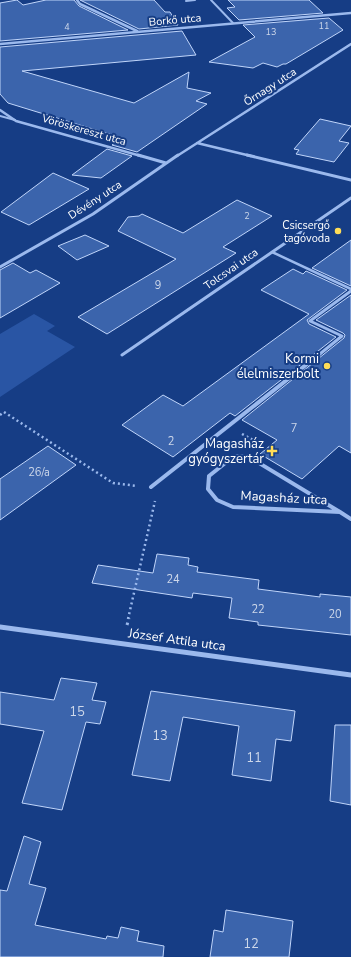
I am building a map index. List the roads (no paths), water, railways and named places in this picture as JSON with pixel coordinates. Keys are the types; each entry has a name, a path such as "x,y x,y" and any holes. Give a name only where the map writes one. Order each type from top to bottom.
{"street":[{"path":"77,0 80,4 138,32"},
{"name":"Borkő utca","path":"0,44 351,14"},
{"name":"Őrnagy utca","path":"197,143 351,44"},
{"name":"Vöröskereszt utca","path":"0,110 16,121 166,162"},
{"path":"197,143 351,180"},
{"name":"Dévény utca","path":"0,267 93,214 166,162 197,143"},
{"name":"Tolcsvai utca","path":"122,355 351,198"},
{"path":"151,487 342,336 310,321 351,290"},
{"name":"Magasház utca","path":"340,512 233,507 216,500 208,489 209,476 234,456 249,457 340,512 351,519"},
{"name":"József Attila utca","path":"0,627 351,675"}],"lane":[{"path":"186,1 195,0"},
{"path":"211,0 233,24"},
{"path":"0,116 16,121"},
{"path":"272,252 351,290"}],"place":[{"name":"Csicsergő tagóvoda","path":"338,231"},
{"name":"Kormi élelmiszerbolt","path":"327,366"},
{"name":"Magasház gyógyszertár","path":"272,451"}]}
